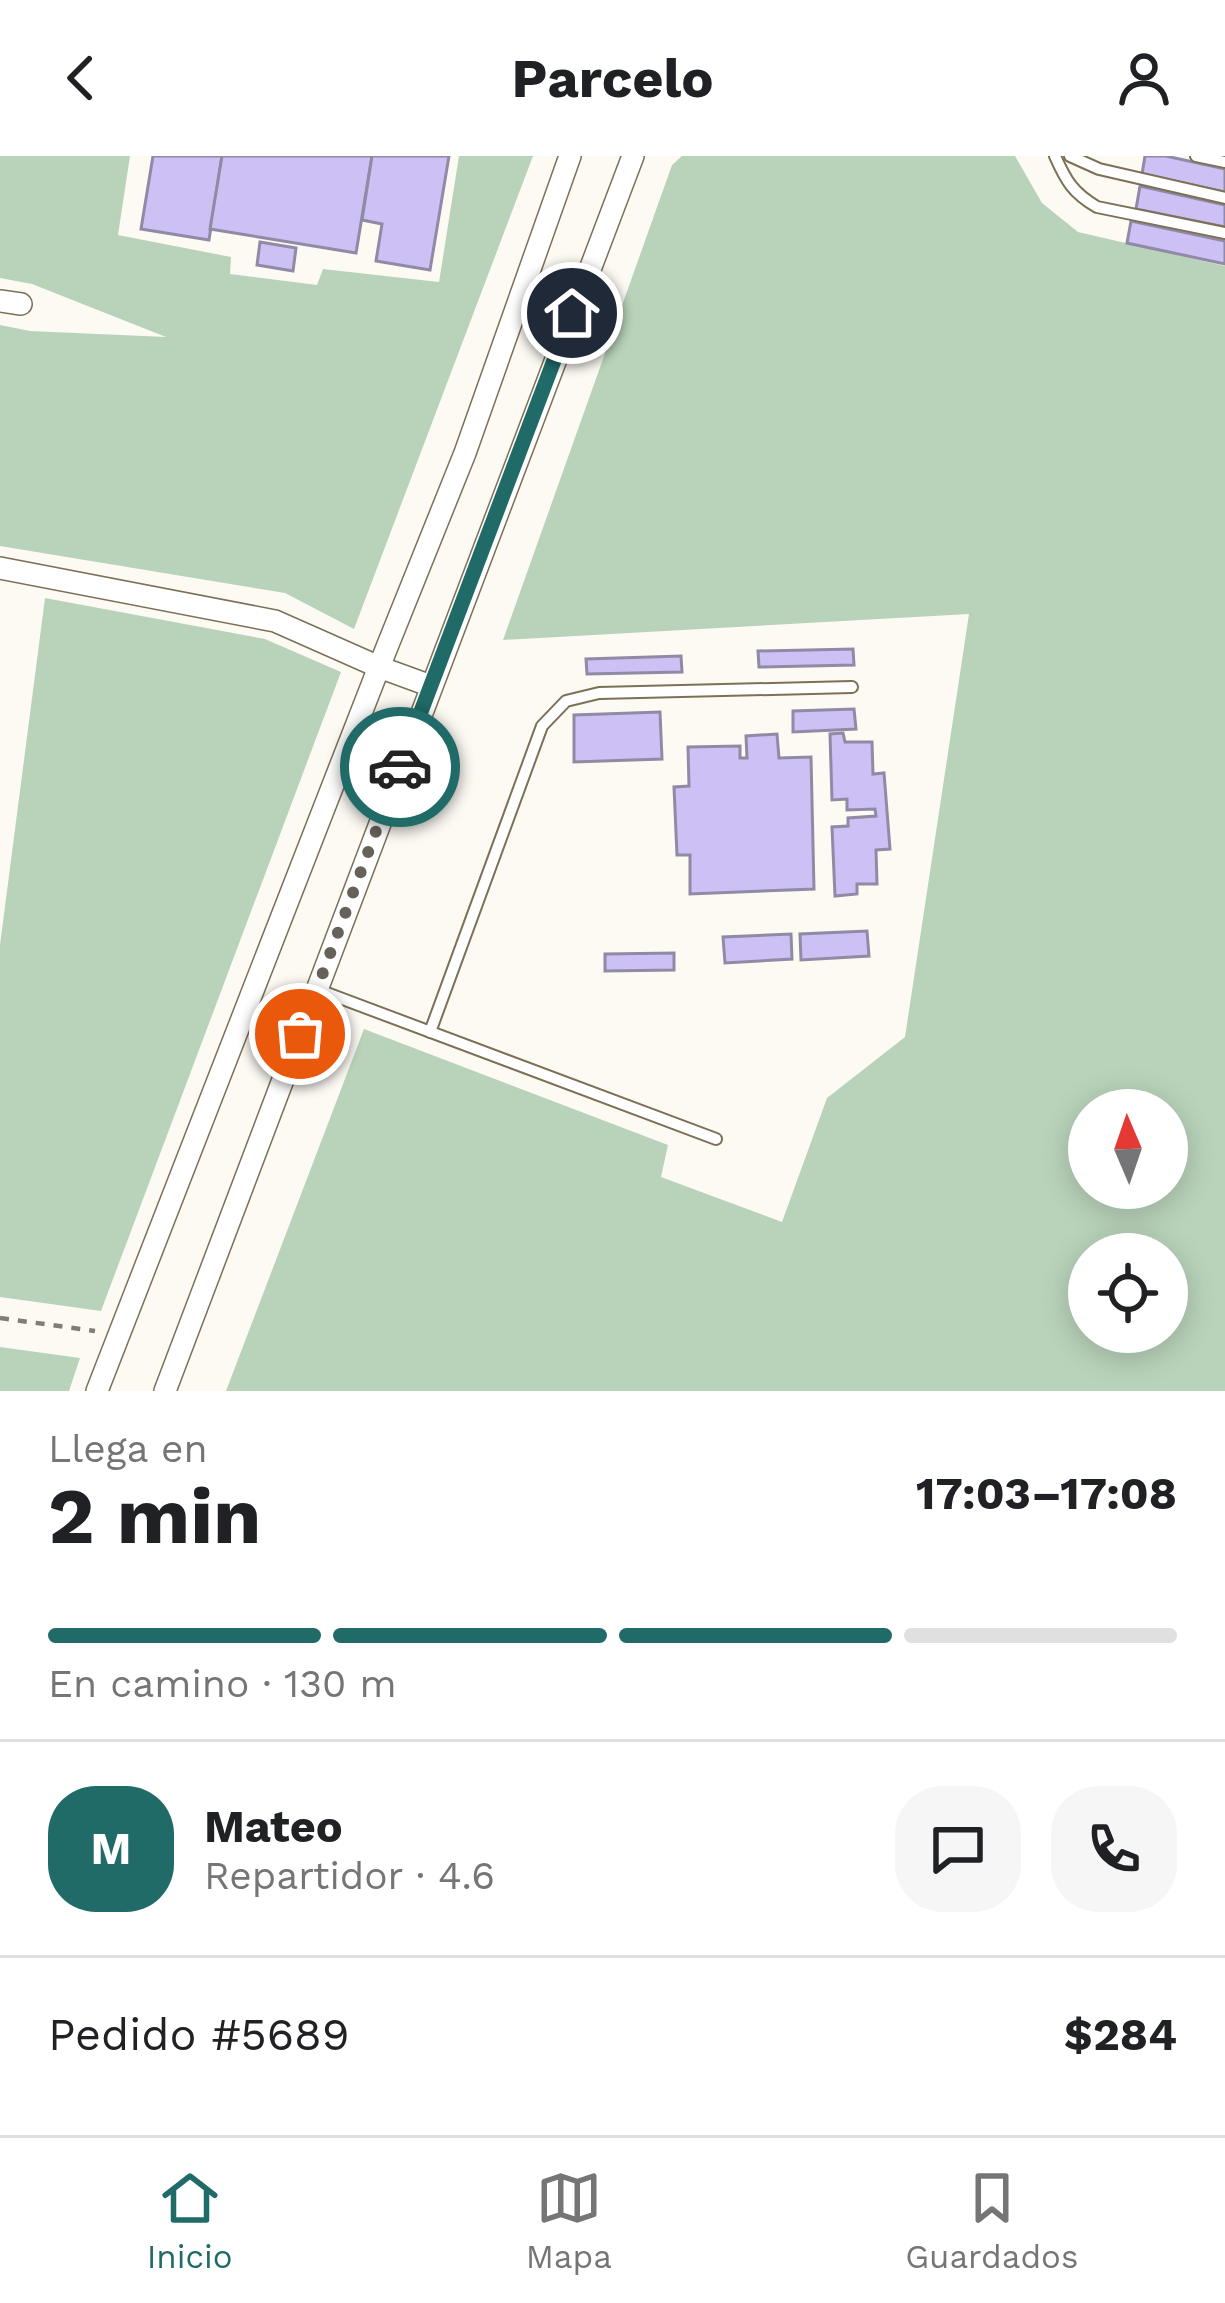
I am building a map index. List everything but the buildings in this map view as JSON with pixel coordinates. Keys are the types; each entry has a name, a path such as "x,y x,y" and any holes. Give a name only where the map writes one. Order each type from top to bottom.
{"street":[{"path":"97,1391 465,453 570,156"},
{"path":"165,1391 633,156"},
{"path":"0,568 275,621 431,686"}],"lane":[{"path":"1055,156 1079,197 1097,207 1225,233"},
{"path":"1070,156 1099,169 1225,198"},
{"path":"1196,156 1225,162"},
{"path":"430,1032 542,726 566,700 599,693 852,687"},
{"path":"316,989 716,1139"}],"path":[{"path":"0,1318 119,1334"}],"green space":[{"path":"0,156 130,156 118,235 231,257 230,274 317,285 323,269 439,282 459,156 533,156 354,629 285,593 0,546 0,325 30,331 166,337 32,284 0,278"},
{"path":"682,156 1015,156 1042,203 1078,232 1225,266 1225,1391 226,1391 364,1029 668,1145 661,1177 782,1222 827,1098 905,1037 969,614 503,640 672,165"},
{"path":"45,598 265,639 341,672 101,1311 0,1297 0,945"},
{"path":"0,1347 80,1358 69,1391 0,1391"}],"way so far":[{"path":"300,1034 400,767"}],"route":[{"path":"400,767 572,313"}]}
